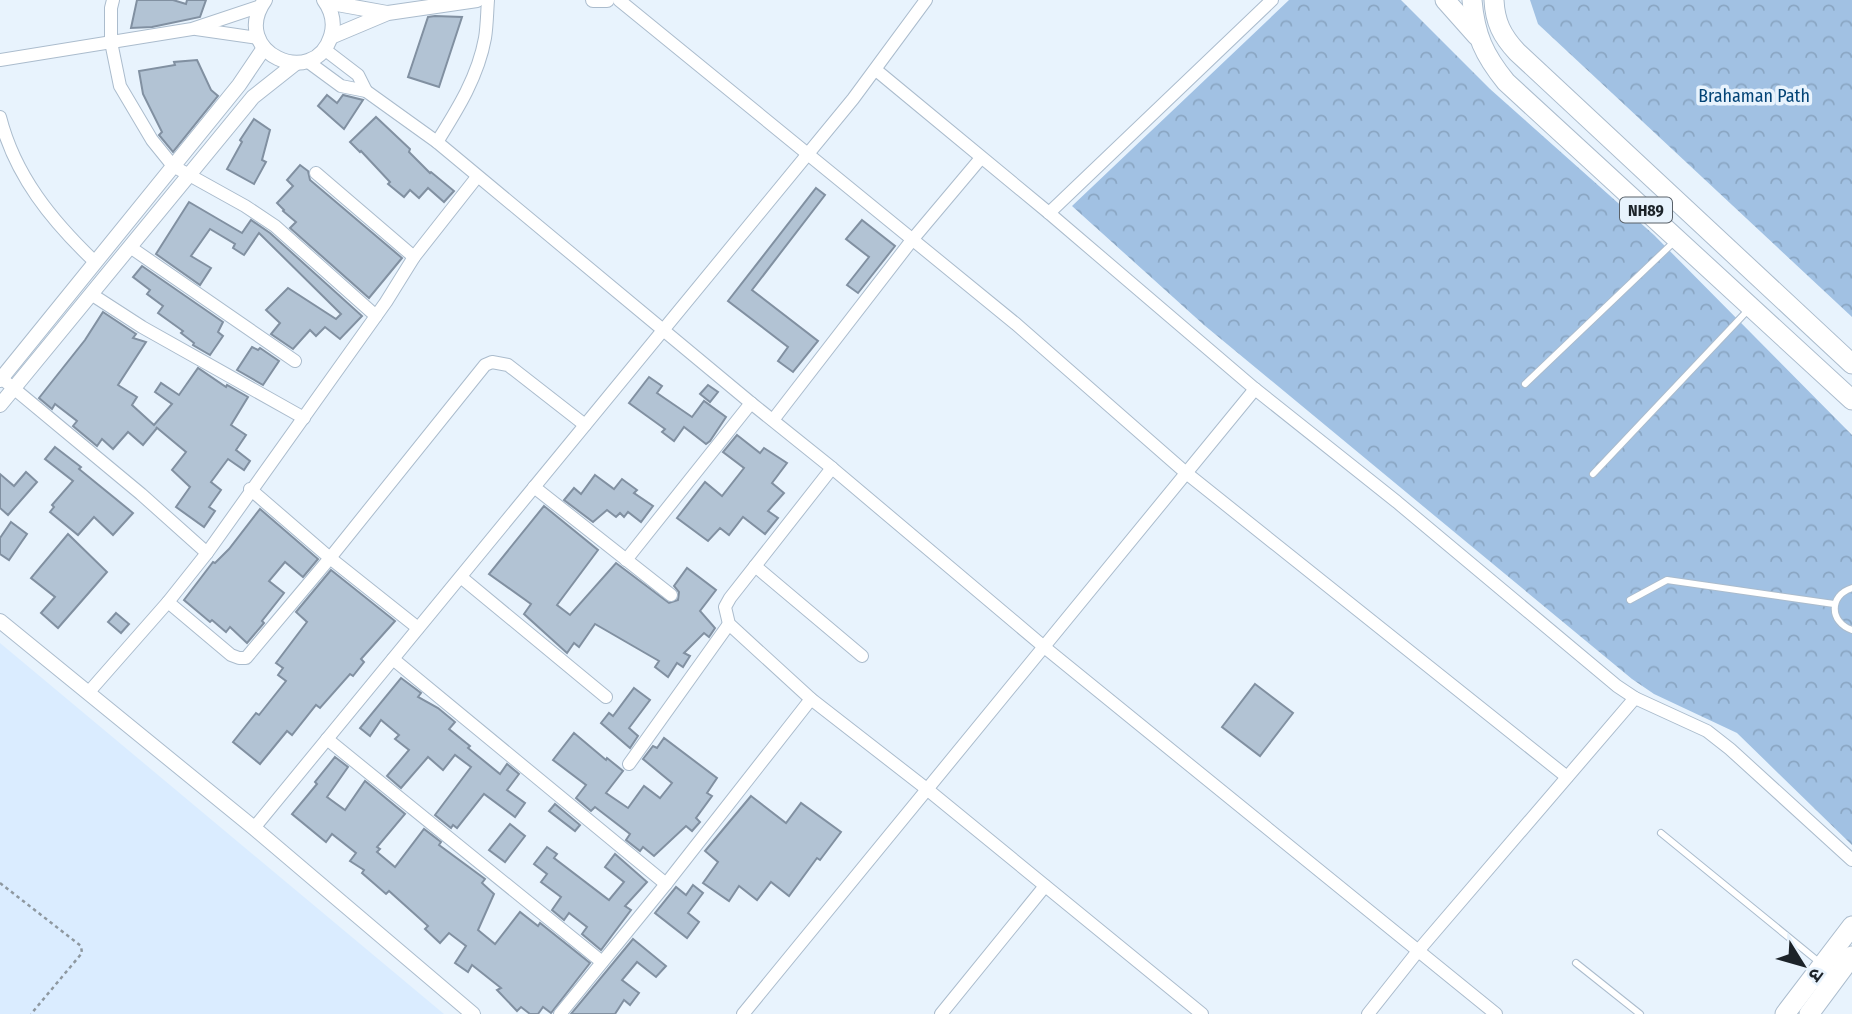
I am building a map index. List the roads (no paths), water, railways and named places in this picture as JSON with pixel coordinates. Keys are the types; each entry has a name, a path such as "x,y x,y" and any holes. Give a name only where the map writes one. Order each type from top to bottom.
{"main road":[{"path":"1445,0 1478,37"},
{"name":"NH89","path":"1472,0 1478,37 1488,60 1506,82 1852,400"},
{"name":"NH89","path":"1494,0 1497,24 1517,52 1852,364"},
{"path":"1785,1014 1852,926"},
{"path":"1809,1014 1852,956"}],"street":[{"path":"113,0 111,42 120,86 152,140 173,166 275,226 376,316"},
{"path":"0,405 253,97 328,43 388,13 477,0"},
{"path":"437,142 464,98 477,68 484,40 488,0"},
{"path":"593,0 607,0"},
{"path":"619,0 1016,324 1185,472 1567,777"},
{"path":"254,828 462,578 662,329 876,70 926,0"},
{"path":"1049,213 1272,0"},
{"path":"325,1 388,13"},
{"path":"325,1 332,19 328,43"},
{"path":"0,60 192,29 263,3"},
{"path":"263,3 256,23 261,43 272,56 284,62 302,62 341,86 366,91 437,142 1043,646 1496,1014"},
{"path":"192,29 261,43"},
{"path":"207,553 141,494 1,378 239,85 261,43"},
{"path":"328,43 358,75 366,91"},
{"path":"876,70 1255,388 1617,686 1635,698 1707,731 1852,860"},
{"path":"0,117 17,167 67,236 95,262"},
{"path":"773,420 912,240 981,158"},
{"path":"316,173 414,257"},
{"path":"88,693 207,553 250,489 376,316 414,257 477,177"},
{"path":"130,247 295,361"},
{"path":"91,294 142,327 304,418"},
{"path":"168,602 231,655 246,657 330,558 485,365 492,362 508,365 585,425"},
{"path":"743,1014 1255,388"},
{"path":"626,560 751,403"},
{"path":"832,468 725,607 729,624 810,699 928,790 1045,886 1185,1009 1202,1014"},
{"path":"534,487 671,595"},
{"path":"250,489 330,558 418,628"},
{"path":"755,566 862,656"},
{"path":"462,578 606,697"},
{"path":"0,621 254,828 473,1014"},
{"path":"629,764 729,624"},
{"path":"393,659 666,884"},
{"path":"1368,1014 1418,951 1635,698"},
{"path":"560,1014 666,884 810,699"},
{"path":"327,739 602,962"},
{"path":"941,1014 1045,886"}],"lane":[{"path":"1525,384 1677,238"},
{"path":"1593,474 1751,307"},
{"path":"1630,600 1667,580 1834,604"},
{"path":"1852,588 1842,592 1834,604 1836,618 1840,624 1852,630"},
{"path":"1661,833 1822,964"},
{"path":"1576,963 1640,1014"}],"park label":[{"name":"Brahaman Path","path":"1754,96"}]}
